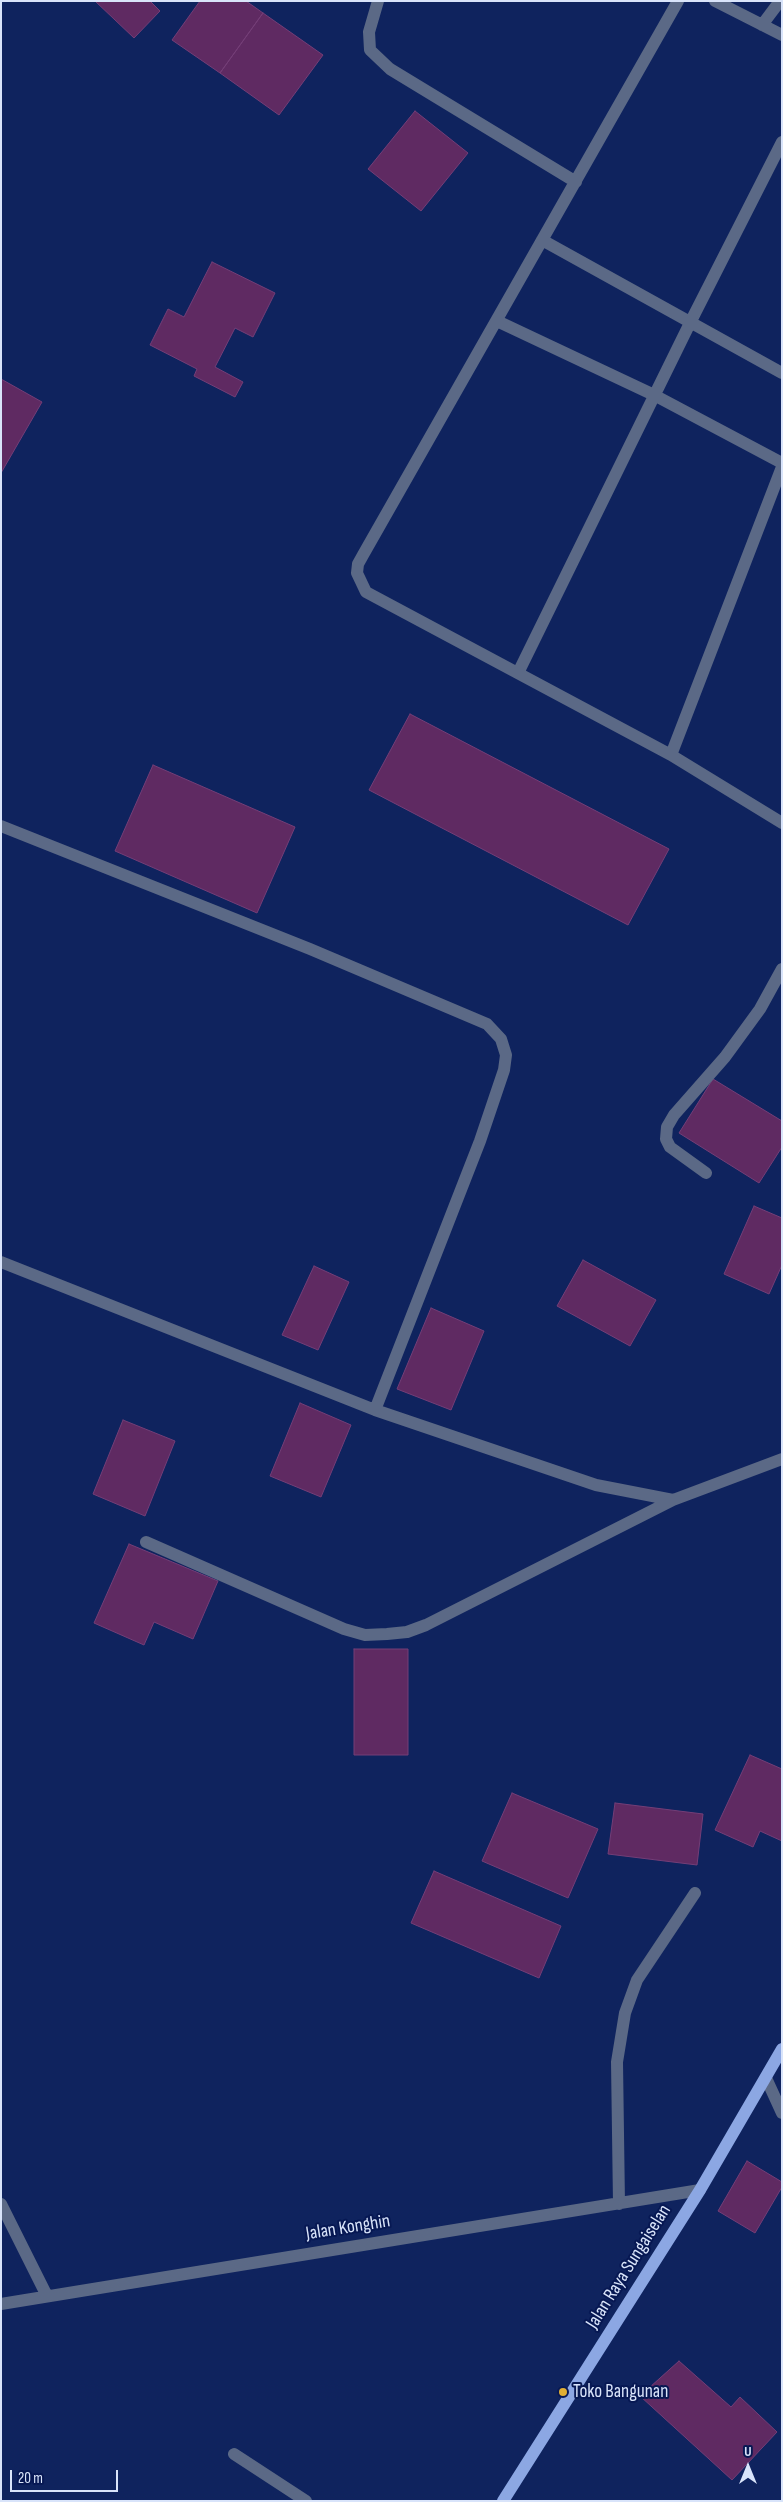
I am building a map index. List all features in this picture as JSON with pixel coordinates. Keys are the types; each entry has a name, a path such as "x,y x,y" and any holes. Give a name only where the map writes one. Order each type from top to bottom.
{"main road":[{"name":"Jalan Raya Sungaiselan","path":"503,2501 700,2190 782,2050"}],"street":[{"path":"378,1 369,32 370,50 390,69 576,182"},
{"path":"678,1 363,555 358,564 357,573 366,592 670,755 782,823"},
{"path":"715,1 782,35"},
{"path":"762,25 780,1"},
{"path":"518,673 654,395 782,142"},
{"path":"542,240 782,373"},
{"path":"497,321 654,395 782,463"},
{"path":"670,755 782,467"},
{"path":"1,826 310,949 479,1020 487,1024 501,1039 506,1055 504,1070 477,1150 375,1410"},
{"path":"706,1173 670,1147 666,1139 667,1127 674,1115 725,1057 760,1009 782,969"},
{"path":"1,1262 375,1410 596,1485 674,1500"},
{"path":"146,1542 344,1629 365,1635 407,1632 426,1625 674,1500 782,1459"},
{"path":"619,2204 617,2062 625,2013 637,1980 696,1893"},
{"path":"766,2078 782,2113"},
{"name":"Jalan Konghin","path":"1,2304 700,2190"},
{"path":"1,2204 47,2296"},
{"path":"234,2454 306,2501"}],"building":[{"path":"95,1 150,1 160,11 134,38"},
{"path":"200,1 246,1 263,13 220,73 172,40"},
{"path":"263,13 323,55 279,115 220,73"},
{"path":"415,111 468,153 421,211 368,169"},
{"path":"212,262 275,293 253,337 235,328 215,367 243,382 235,397 194,376 197,369 150,345 168,309 184,317"},
{"path":"1,379 42,402 1,473"},
{"path":"410,714 669,849 628,925 369,790"},
{"path":"153,765 295,827 257,913 115,851"},
{"path":"713,1079 782,1121 782,1147 759,1183 679,1133"},
{"path":"754,1206 782,1218 782,1265 769,1294 724,1274"},
{"path":"583,1260 656,1300 630,1346 557,1306"},
{"path":"314,1266 349,1282 318,1350 282,1335"},
{"path":"431,1308 484,1331 451,1410 397,1389"},
{"path":"300,1403 351,1425 321,1497 270,1476"},
{"path":"123,1420 175,1441 145,1516 93,1494"},
{"path":"129,1544 218,1581 193,1639 154,1622 144,1645 94,1623"},
{"path":"354,1649 408,1649 408,1755 354,1755"},
{"path":"750,1755 782,1769 782,1841 760,1831 753,1847 715,1830"},
{"path":"512,1793 598,1829 568,1898 482,1861"},
{"path":"615,1803 703,1814 697,1865 608,1854"},
{"path":"434,1871 561,1926 539,1978 411,1923"},
{"path":"747,2161 782,2182 782,2187 755,2233 718,2211"},
{"path":"679,2361 731,2407 740,2397 777,2432 732,2480 640,2396"}],"place":[{"name":"Toko Bangunan","path":"563,2392"}]}
